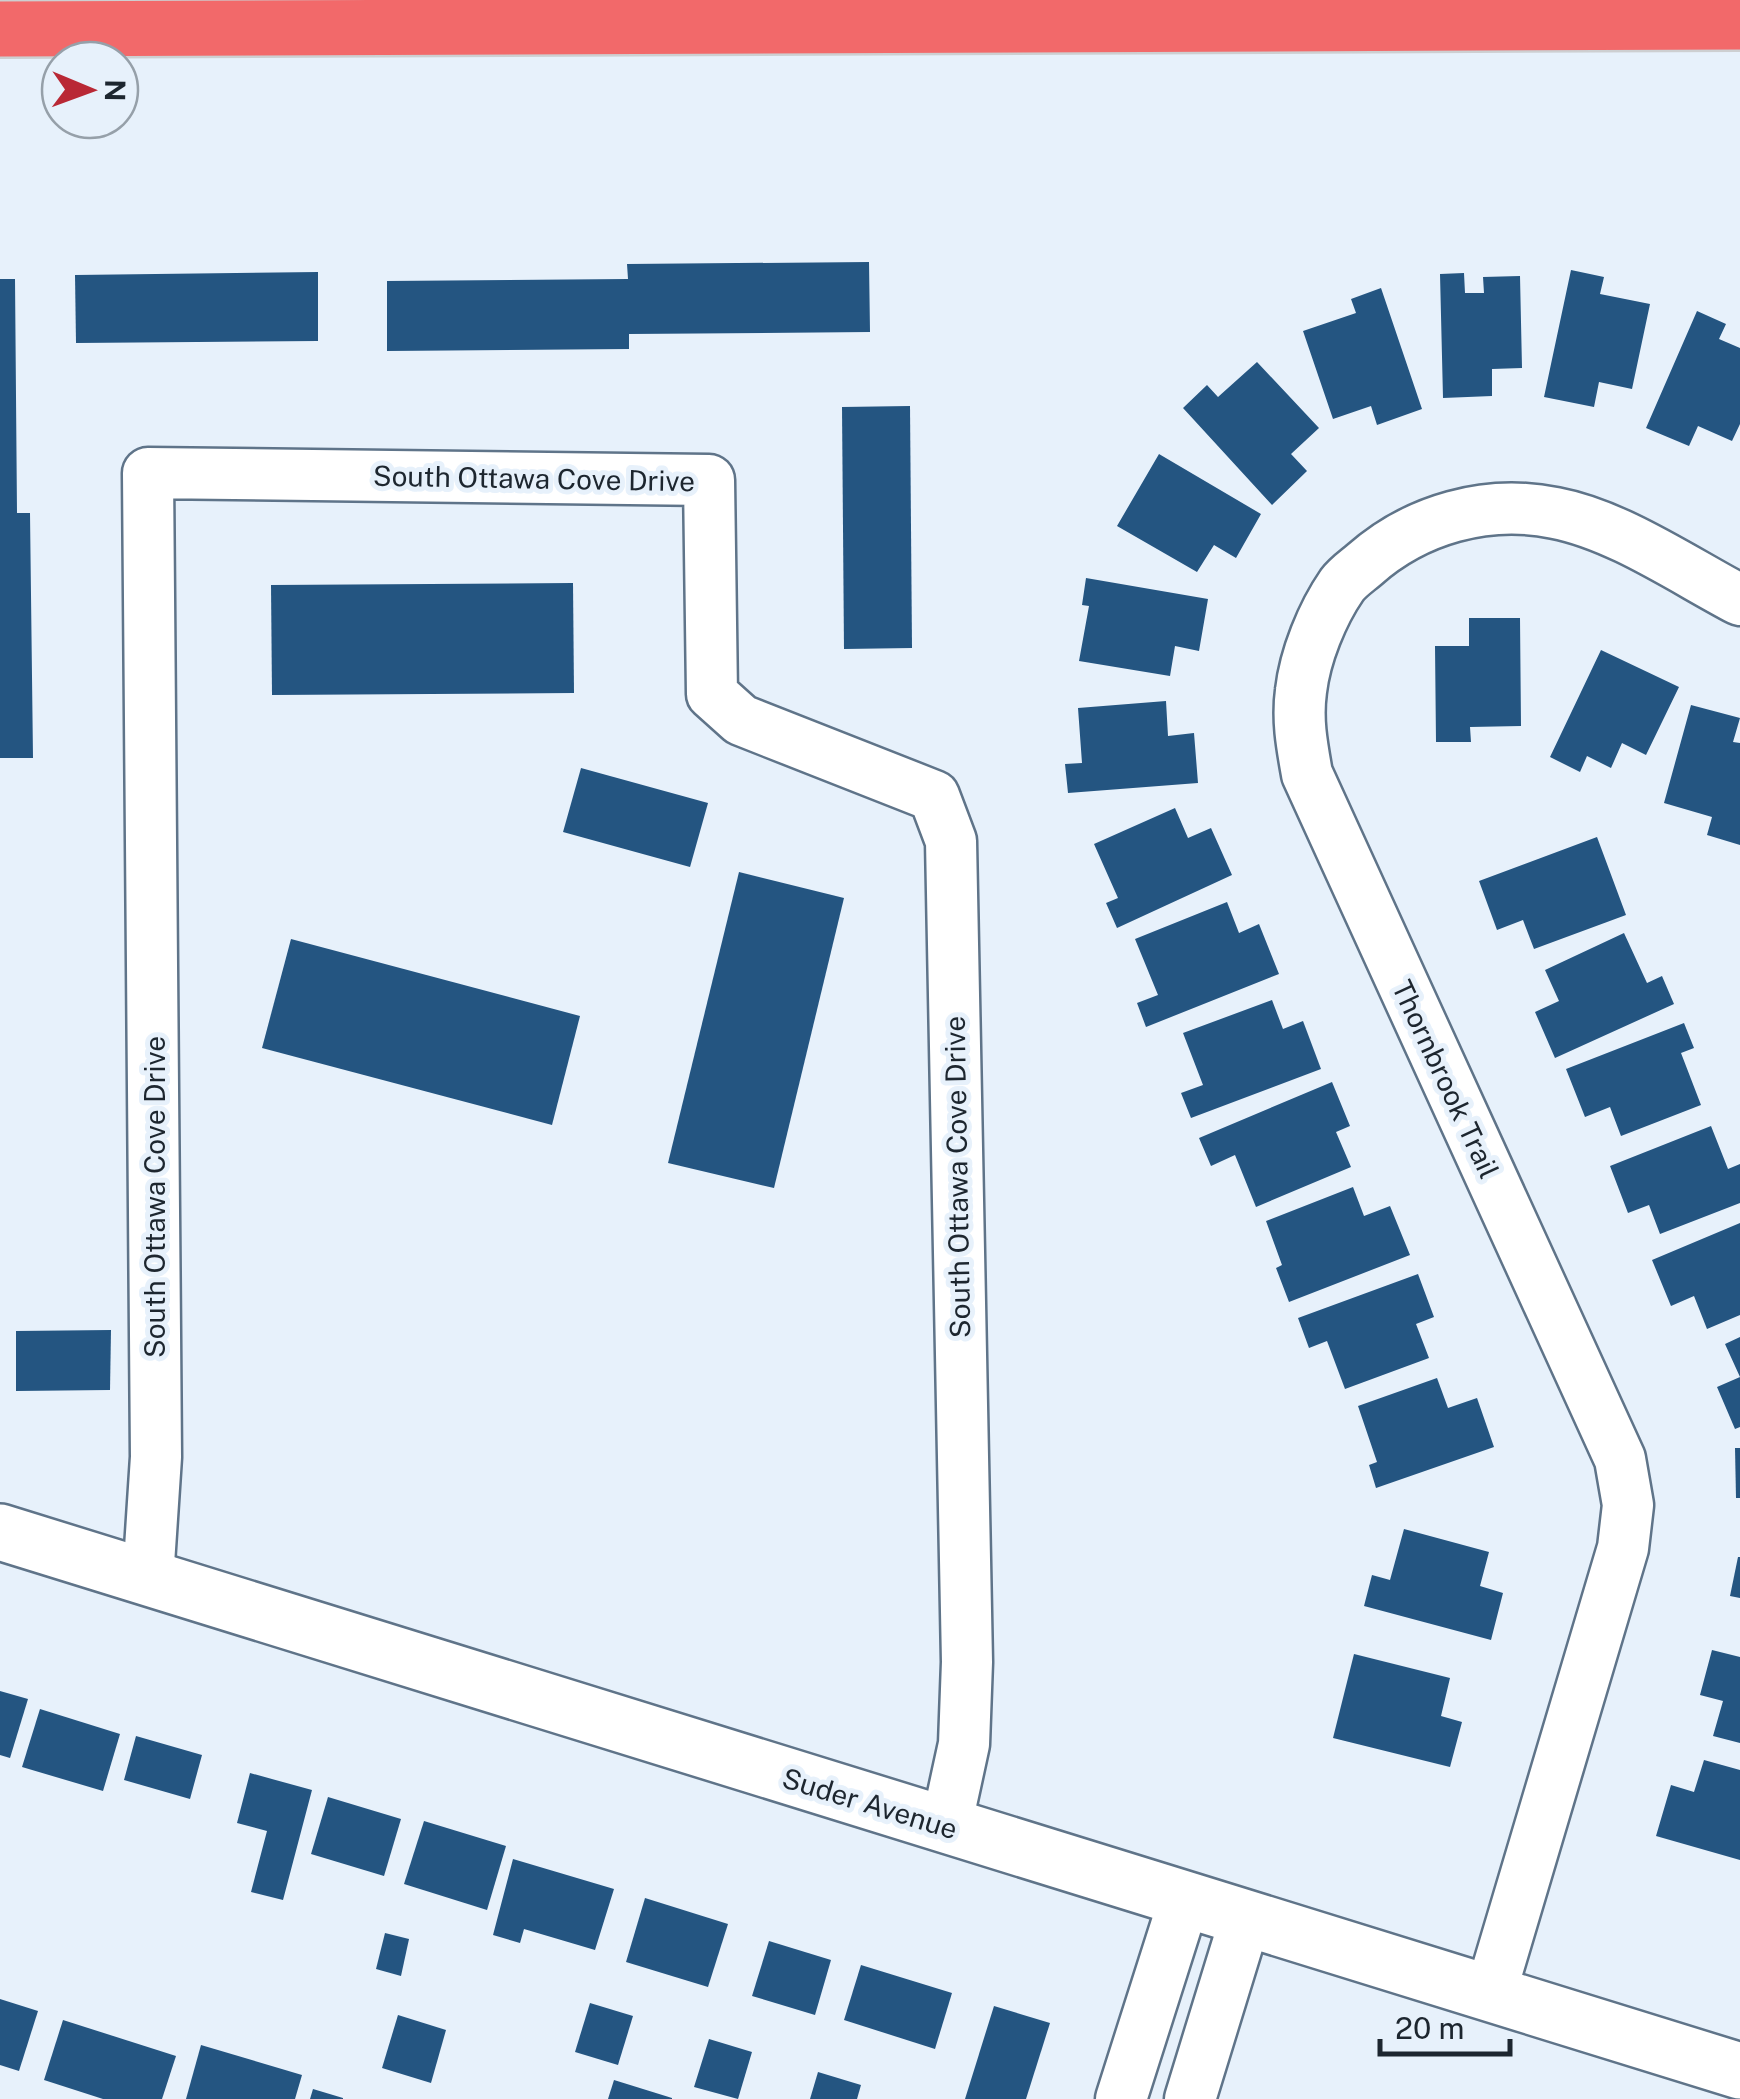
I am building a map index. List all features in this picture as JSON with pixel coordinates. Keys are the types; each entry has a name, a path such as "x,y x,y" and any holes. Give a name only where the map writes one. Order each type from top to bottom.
{"highway":[{"path":"0,29 1740,22"}],"street":[{"name":"South Ottawa Cove Drive","path":"148,1579 156,1457 148,474 709,480 712,694 741,720 934,796 950,840 967,1662 964,1744 946,1827"},
{"name":"Thornbrook Trail","path":"1490,1995 1623,1548 1628,1505 1620,1459 1307,774 1299,731 1301,689 1310,652 1344,583 1406,534 1442,519 1480,511 1554,512 1593,523 1740,600"},
{"name":"Suder Avenue","path":"0,1532 1740,2071"},
{"path":"1121,2099 1184,1901"},
{"path":"1190,2099 1246,1920"}],"building":[{"path":"869,262 870,332 629,334 629,349 387,351 387,281 628,279 627,264"},
{"path":"1571,270 1604,277 1600,294 1650,304 1632,389 1599,382 1594,407 1544,397"},
{"path":"318,272 318,341 76,343 75,275"},
{"path":"1464,273 1465,293 1484,293 1483,277 1520,276 1522,368 1492,369 1492,396 1443,398 1440,274"},
{"path":"0,279 15,279 17,513 30,513 33,758 0,758"},
{"path":"1381,288 1422,409 1377,425 1371,406 1333,419 1303,331 1356,313 1351,299"},
{"path":"1697,311 1726,324 1719,339 1740,348 1740,424 1732,441 1698,426 1689,446 1646,428"},
{"path":"1257,362 1319,428 1291,454 1307,471 1272,505 1183,408 1207,385 1218,397"},
{"path":"910,406 912,648 844,649 842,407"},
{"path":"1159,454 1261,514 1236,558 1214,545 1197,572 1117,526"},
{"path":"1086,578 1208,599 1199,651 1175,646 1170,676 1079,661 1089,606 1082,605"},
{"path":"573,583 574,693 272,695 271,585"},
{"path":"1469,618 1520,618 1521,726 1470,727 1471,742 1436,742 1435,646 1469,646"},
{"path":"1601,650 1679,687 1646,755 1622,743 1611,768 1587,756 1580,772 1550,757"},
{"path":"1166,701 1168,736 1194,733 1198,783 1068,793 1065,764 1082,763 1078,708"},
{"path":"1691,705 1740,718 1733,742 1740,743 1740,845 1707,835 1712,817 1664,803"},
{"path":"581,768 708,803 690,867 563,832"},
{"path":"1175,808 1188,838 1211,828 1232,875 1117,928 1106,903 1118,898 1094,844"},
{"path":"1597,837 1626,915 1534,949 1523,920 1497,930 1479,881"},
{"path":"739,872 844,898 774,1188 668,1163"},
{"path":"1227,902 1239,933 1259,924 1279,974 1146,1027 1137,1003 1158,995 1135,939"},
{"path":"1624,933 1647,983 1662,976 1674,1004 1555,1058 1535,1012 1559,1001 1545,970"},
{"path":"291,939 580,1016 552,1125 262,1048"},
{"path":"1272,1000 1283,1029 1303,1021 1321,1069 1191,1118 1181,1093 1203,1085 1183,1033"},
{"path":"1684,1023 1694,1048 1681,1053 1701,1105 1621,1136 1610,1107 1585,1117 1566,1069"},
{"path":"1332,1082 1350,1126 1336,1132 1351,1167 1256,1207 1235,1155 1211,1166 1199,1138"},
{"path":"1711,1126 1728,1169 1740,1164 1740,1203 1660,1234 1649,1205 1628,1213 1610,1166"},
{"path":"1353,1187 1364,1216 1390,1206 1410,1255 1289,1302 1276,1268 1282,1265 1266,1221"},
{"path":"1740,1223 1740,1315 1707,1329 1694,1296 1671,1306 1652,1260"},
{"path":"1418,1274 1434,1317 1416,1324 1429,1358 1345,1389 1327,1341 1309,1348 1298,1318"},
{"path":"111,1330 110,1390 16,1391 16,1331"},
{"path":"1740,1337 1740,1377 1725,1344"},
{"path":"1740,1377 1740,1427 1735,1429 1717,1387"},
{"path":"1437,1378 1448,1408 1477,1398 1494,1447 1376,1488 1369,1465 1377,1462 1358,1406"},
{"path":"1735,1448 1740,1448 1740,1498 1736,1498"},
{"path":"1404,1529 1489,1552 1480,1586 1503,1593 1491,1640 1364,1606 1372,1575 1390,1580"},
{"path":"1740,1557 1740,1598 1730,1596"},
{"path":"1712,1650 1740,1657 1740,1743 1713,1736 1723,1701 1700,1695"},
{"path":"1354,1654 1450,1678 1441,1716 1462,1722 1450,1767 1333,1738"},
{"path":"0,1691 28,1699 10,1758 0,1755"},
{"path":"40,1709 120,1734 103,1791 22,1767"},
{"path":"136,1736 202,1755 190,1799 124,1780"},
{"path":"1704,1760 1740,1770 1740,1860 1656,1836 1671,1785 1694,1792"},
{"path":"250,1773 312,1790 283,1900 251,1892 267,1831 237,1823"},
{"path":"328,1797 401,1819 384,1876 311,1854"},
{"path":"424,1821 506,1846 487,1910 404,1884"},
{"path":"513,1859 614,1889 595,1950 524,1929 520,1943 493,1935"},
{"path":"645,1898 728,1924 708,1987 626,1962"},
{"path":"385,1933 409,1939 401,1976 376,1969"},
{"path":"769,1941 831,1960 815,2015 752,1996"},
{"path":"861,1965 952,1993 935,2049 844,2020"},
{"path":"0,1999 38,2011 19,2071 0,2065"},
{"path":"590,2003 633,2016 618,2065 575,2052"},
{"path":"994,2006 1050,2023 1026,2099 965,2099"},
{"path":"398,2015 446,2030 431,2083 382,2068"},
{"path":"63,2020 176,2056 162,2099 103,2099 44,2080"},
{"path":"709,2039 752,2052 738,2099 694,2087"},
{"path":"201,2045 302,2075 295,2099 186,2099"},
{"path":"818,2072 861,2085 857,2099 810,2099"},
{"path":"614,2080 672,2098 672,2099 608,2099"},
{"path":"313,2089 343,2098 343,2099 310,2099"}]}
